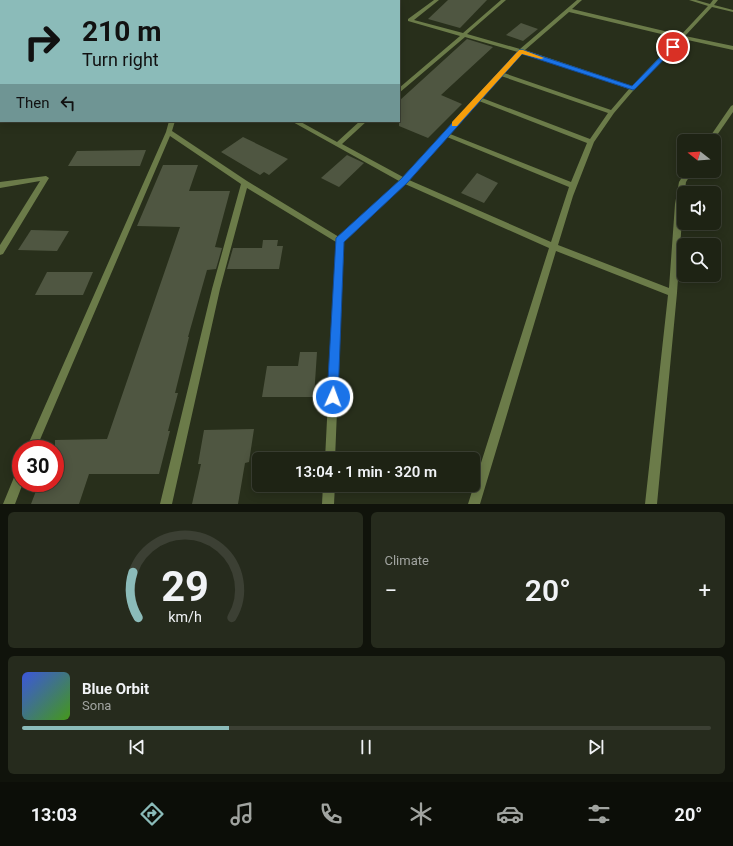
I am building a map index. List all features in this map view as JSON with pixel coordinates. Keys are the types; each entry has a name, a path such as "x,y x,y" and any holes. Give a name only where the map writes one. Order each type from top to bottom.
{"street":[{"path":"437,0 410,20 521,51 633,88"},
{"path":"400,90 504,0"},
{"path":"330,452 340,241 404,181 521,51 580,0"},
{"path":"690,0 733,11"},
{"path":"474,504 572,185 592,142 612,112 716,0"},
{"path":"568,10 733,48"},
{"path":"500,74 612,112"},
{"path":"478,99 592,142"},
{"path":"715,134 733,107"},
{"path":"35,440 169,132 172,122"},
{"path":"296,122 404,181 553,246 673,293"},
{"path":"338,144 363,122"},
{"path":"169,132 245,183 340,241"},
{"path":"445,134 572,185"},
{"path":"0,185 46,178 0,252"},
{"path":"651,504 673,293 678,204 683,182 686,178"},
{"path":"166,504 216,289 245,183"},
{"path":"9,504 14,492"},
{"path":"328,504 329,492"}],"building":[{"path":"448,0 487,0 460,28 428,19"},
{"path":"521,23 538,29 523,41 506,35"},
{"path":"467,39 493,47 441,95 462,104 428,138 399,126 400,100"},
{"path":"243,137 288,159 269,175 264,172 260,175 221,152"},
{"path":"146,150 140,166 68,166 77,151"},
{"path":"347,155 364,163 339,187 321,178"},
{"path":"163,165 198,165 189,191 230,191 215,247 222,248 216,269 207,270 188,337 175,393 178,393 168,431 170,431 159,474 89,474 79,504 31,504 36,492 64,492 64,440 55,440 107,439 180,227 137,226"},
{"path":"477,173 498,183 484,203 461,193"},
{"path":"31,230 69,231 57,251 18,250"},
{"path":"263,240 278,240 277,246 283,246 279,269 227,269 233,248 262,248"},
{"path":"47,272 93,272 83,295 35,295"},
{"path":"300,352 317,352 314,397 262,397 267,366 298,366"},
{"path":"254,429 249,462 245,463 238,504 192,504 201,464 198,464 204,430"}],"slow traffic":[{"path":"455,124 521,51 541,58"}],"route":[{"path":"333,397 340,241 404,181 521,51 633,88 673,47"}]}
